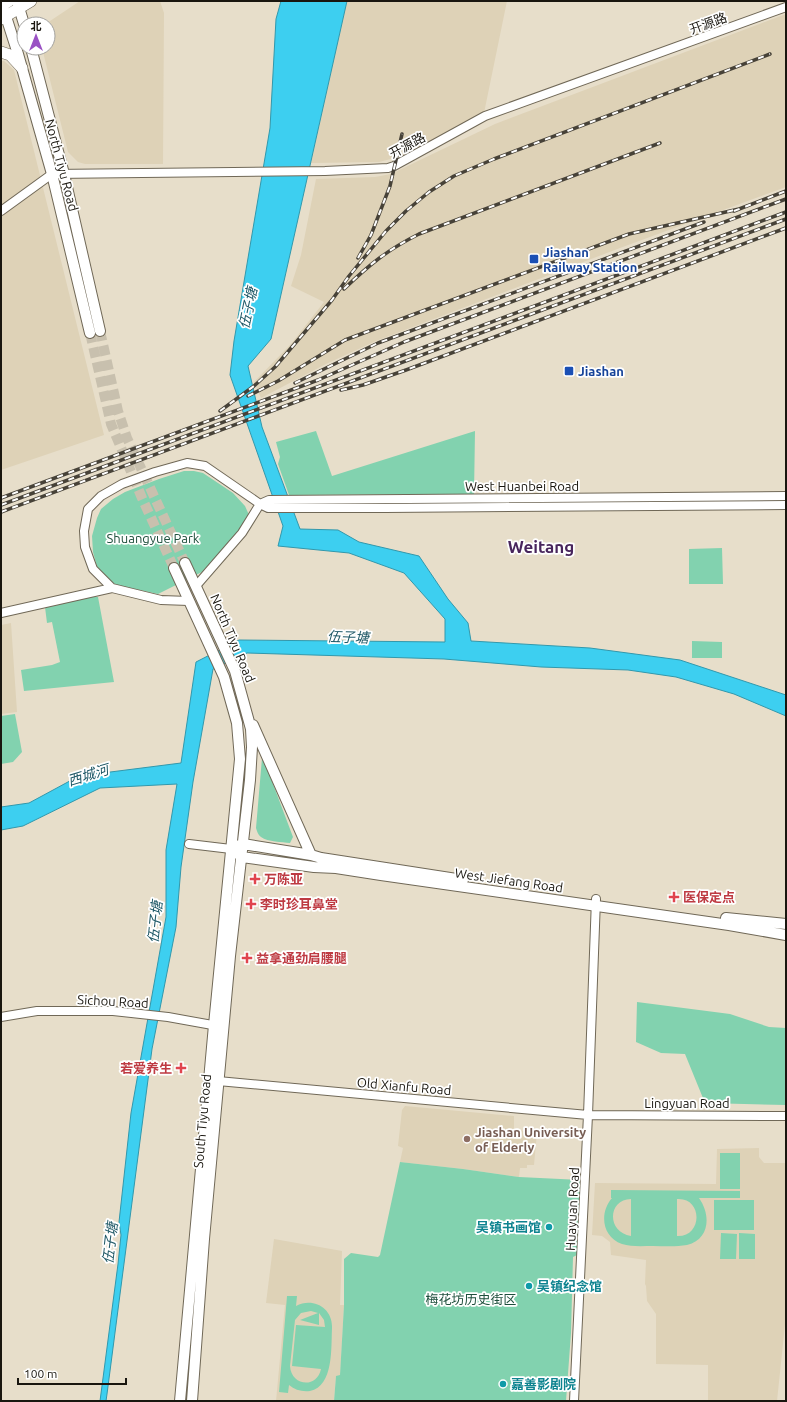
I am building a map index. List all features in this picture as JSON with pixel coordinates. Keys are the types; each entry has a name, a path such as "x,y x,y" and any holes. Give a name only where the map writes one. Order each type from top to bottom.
{"highway":[{"path":"4,18 19,4 31,1"},
{"path":"1,52 10,55 22,68"}],"main road":[{"name":"North Tiyu Road","path":"3,3 4,18 22,68 95,332 64,174 32,56"},
{"path":"19,4 22,16"},
{"name":"North Tiyu Road","path":"185,563 235,670 251,729 252,747 243,844"},
{"name":"North Tiyu Road","path":"174,568 224,677 237,723 240,759 231,849"},
{"path":"247,710 311,855"},
{"name":"West Jiefang Road","path":"231,849 243,844 786,935"},
{"name":"South Tiyu Road","path":"192,1401 218,1081 218,1026 230,956 243,844"},
{"name":"West Jiefang Road","path":"231,849 242,857 314,867 336,868 380,875 730,919 786,924"},
{"name":"South Tiyu Road","path":"180,1401 218,1026 231,849"}],"street":[{"name":"开源路","path":"52,174 324,172 388,168 485,116 786,7"},
{"path":"1,211 52,174"},
{"path":"112,588 93,569 85,547 84,531 88,509 101,496 122,484 187,463 205,466 265,504 196,586"},
{"name":"West Huanbei Road","path":"265,504 786,496"},
{"name":"West Huanbei Road","path":"298,504 385,508 786,505"},
{"path":"1,613 112,588 161,600 189,601"},
{"name":"West Jiefang Road","path":"189,844 231,849"},
{"name":"Huayuan Road","path":"574,1401 588,1115 596,902"},
{"name":"Sichou Road","path":"1,1017 37,1011 113,1011 168,1017 218,1026"},
{"name":"Old Xianfu Road","path":"218,1081 588,1115"},
{"name":"Lingyuan Road","path":"588,1115 786,1116"}],"shaded area":[{"path":"80,1 160,1 164,13 163,164 85,164 78,162 68,152 44,56 56,56 56,17"},
{"path":"347,1 507,1 484,113 406,155 379,162 311,163"},
{"path":"786,14 786,187 620,248 376,341 326,364 261,398 254,382 291,344 324,302 291,286 301,255 316,179 375,177 391,174 495,124"},
{"path":"1,61 4,61 14,70 104,435 1,470"},
{"path":"11,623 17,712 1,714 1,625"},
{"name":"Jiashan University of Elderly","path":"405,1106 514,1116 514,1130 537,1132 534,1165 527,1165 527,1168 520,1168 519,1177 400,1162 403,1148 398,1146 402,1110"},
{"path":"759,1148 759,1157 764,1163 786,1163 786,1315 777,1401 708,1401 708,1365 656,1364 656,1314 647,1301 645,1284 646,1260 611,1255 610,1242 602,1236 592,1235 595,1183 716,1184 717,1149"},
{"path":"274,1239 342,1251 340,1305 344,1305 340,1376 336,1376 334,1401 276,1401 285,1305 266,1303"}],"green space":[{"path":"316,431 332,476 475,431 474,494 289,495 278,464 280,457 276,442"},
{"name":"Shuangyue Park","path":"184,471 203,473 233,493 245,506 249,515 240,533 208,569 158,594 116,585 97,567 93,552 92,536 101,509 113,499 125,492"},
{"path":"722,548 723,584 689,584 689,549"},
{"path":"78,597 98,597 114,682 24,691 21,670 52,665 60,662 52,622 47,623 45,607"},
{"path":"692,641 722,642 722,658 692,658"},
{"path":"15,714 22,752 13,762 1,764 1,716"},
{"path":"262,758 293,837 290,843 275,842 264,839 259,835 256,828"},
{"path":"637,1002 730,1014 769,1027 786,1028 786,1105 705,1103 685,1054 661,1053 636,1042"},
{"path":"720,1153 740,1153 740,1189 720,1189"},
{"name":"梅花坊历史街区","path":"400,1162 519,1177 581,1180 581,1208 577,1255 573,1257 571,1333 566,1401 334,1401 336,1376 340,1375 344,1305 344,1259 351,1253 378,1257 380,1255"},
{"path":"611,1190 740,1191 740,1198 699,1198 703,1205 707,1219 704,1232 695,1242 679,1246 633,1246 615,1241 607,1230 604,1217 611,1198","holes":["631,1199 631,1236 617,1229 613,1216 614,1210 618,1204 623,1200","677,1199 686,1200 692,1204 695,1210 695,1224 692,1230 686,1235 677,1236"]},
{"path":"714,1200 754,1200 754,1230 714,1230"},
{"path":"721,1233 737,1234 736,1259 720,1259"},
{"path":"739,1233 755,1234 755,1259 739,1259"},
{"path":"287,1296 297,1296 296,1306 309,1303 315,1304 321,1306 329,1315 332,1328 330,1365 323,1382 318,1388 310,1391 304,1391 289,1385 288,1393 279,1392","holes":["311,1311 318,1313 300,1320 319,1325 319,1313 324,1320 325,1327 296,1325 292,1366 321,1369 315,1380 310,1382 299,1381 291,1373 290,1366 295,1320 301,1313"]}],"water":[{"path":"281,1 347,1 271,339 248,366 262,427 300,529 338,530 359,542 419,556 448,599 468,623 471,641 590,648 680,660 786,695 786,716 734,694 676,677 628,670 541,667 444,659 247,653 213,669 193,782 181,867 176,927 152,1049 106,1401 100,1401 118,1264 121,1235 119,1222 131,1113 166,917 166,850 177,784 100,788 23,826 1,830 1,807 29,803 79,776 181,763 196,662 239,640 445,642 445,619 404,573 349,553 278,546 283,526 230,375 234,341 270,128 276,19"}],"tunnel":[{"path":"100,331 118,411 127,438 185,563"},
{"path":"90,333 111,424 142,498 174,568"}],"railway":[{"path":"220,411 254,386 275,367 332,300 349,276 386,231 406,211 429,192 454,176 494,159 770,54"},
{"path":"358,258 371,235 390,186 402,134"},
{"path":"344,289 379,258 419,234 660,143"},
{"path":"734,211 786,191"},
{"path":"1,498 318,380 404,342 786,199"},
{"path":"248,396 278,381 345,340 629,234 739,209"},
{"path":"1,505 786,212"},
{"path":"1,512 786,219"},
{"path":"295,383 378,343 704,222"},
{"path":"341,390 363,385 406,370 786,228"}],"place":[{"name":"Jiashan Railway Station","path":"534,259"},
{"name":"Jiashan","path":"569,371"},
{"name":"万陈亚","path":"255,879"},
{"name":"医保定点","path":"674,897"},
{"name":"李时珍耳鼻堂","path":"251,904"},
{"name":"益拿通劲肩腰腿","path":"247,958"},
{"name":"若爱养生","path":"181,1068"},
{"name":"Jiashan University of Elderly","path":"467,1139"},
{"name":"吴镇书画馆","path":"549,1227"},
{"name":"吴镇纪念馆","path":"529,1286"},
{"name":"嘉善影剧院","path":"503,1384"}],"district":[{"name":"Weitang","path":"541,547"}],"water label":[{"name":"伍子塘","path":"248,308"},
{"name":"伍子塘","path":"348,637"},
{"name":"西城河","path":"88,775"},
{"name":"伍子塘","path":"155,922"},
{"name":"伍子塘","path":"110,1243"}]}
